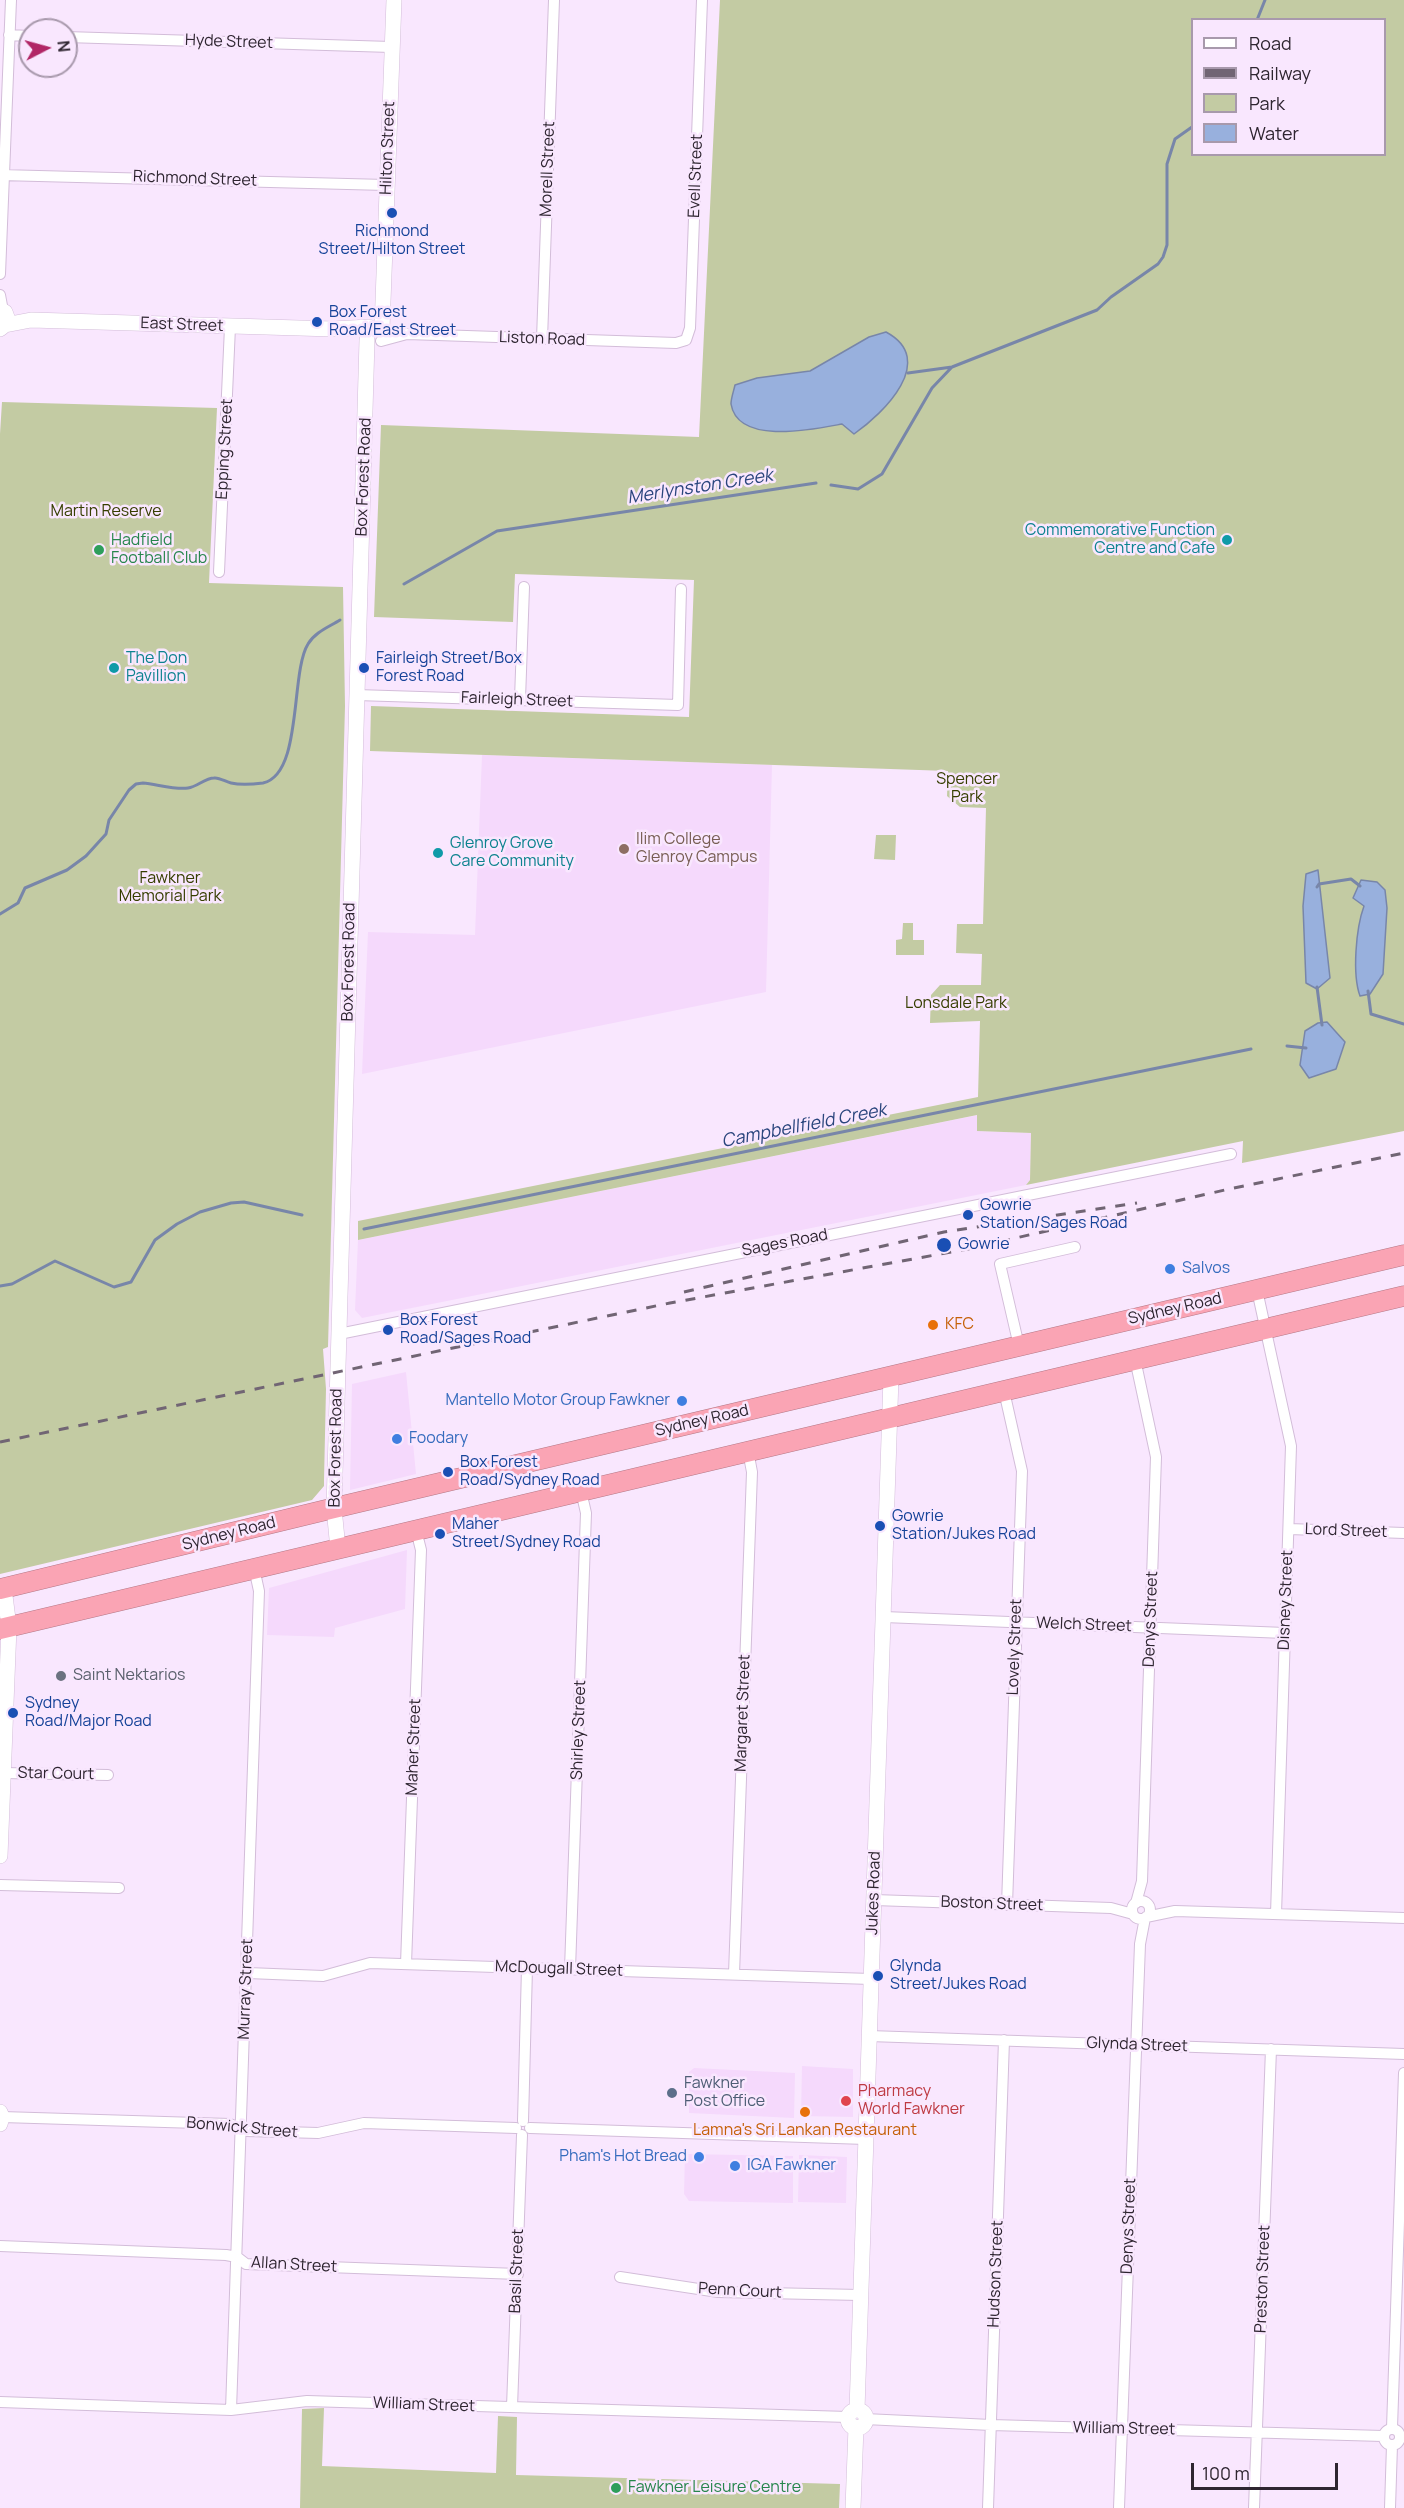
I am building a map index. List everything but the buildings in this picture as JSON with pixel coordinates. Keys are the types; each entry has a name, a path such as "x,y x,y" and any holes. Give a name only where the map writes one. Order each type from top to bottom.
{"highway":[{"name":"Sydney Road","path":"2,1589 334,1508 1404,1255"},
{"path":"4,1628 1404,1296"}],"street":[{"path":"0,274 2,175 11,0"},
{"name":"Hilton Street","path":"367,376 382,297 394,0"},
{"name":"Morell Street","path":"542,339 554,0"},
{"name":"Evell Street","path":"676,343 686,340 690,328 702,0"},
{"path":"9,35 18,35"},
{"name":"Hyde Street","path":"78,37 392,47"},
{"name":"Richmond Street","path":"2,175 386,185"},
{"path":"0,295 2,322"},
{"name":"East Street","path":"2,322 31,320 333,329 375,334"},
{"name":"Epping Street","path":"219,572 230,327"},
{"name":"Liston Road","path":"375,334 676,343"},
{"name":"Box Forest Road","path":"338,1549 334,1508 367,376"},
{"path":"520,699 524,587"},
{"name":"Fairleigh Street","path":"356,695 678,705 681,590"},
{"name":"Sages Road","path":"339,1334 1231,1154"},
{"path":"1019,1346 1000,1264 1075,1247"},
{"name":"Disney Street","path":"1257,1290 1290,1438 1276,1914"},
{"name":"Denys Street","path":"1119,2508 1140,1944 1138,1912 1142,1881 1156,1452 1135,1359"},
{"name":"Jukes Road","path":"853,2508 891,1377"},
{"name":"Lovely Street","path":"1004,1391 1022,1471 1007,1905"},
{"name":"Margaret Street","path":"734,1974 751,1484 748,1451"},
{"name":"Shirley Street","path":"570,1969 586,1513 581,1491"},
{"name":"Lord Street","path":"1288,1529 1404,1533"},
{"name":"Maher Street","path":"406,1964 421,1550 416,1530"},
{"name":"Murray Street","path":"231,2410 240,2126 248,1973 259,1591 254,1568"},
{"path":"0,1856 3,1773 2,1589"},
{"name":"Welch Street","path":"884,1617 1285,1633"},
{"name":"Star Court","path":"3,1773 108,1775"},
{"name":"Denys Street","path":"1142,1881 1148,1905"},
{"path":"0,1885 119,1888"},
{"name":"Boston Street","path":"874,1900 1111,1908 1138,1912 1175,1911 1404,1918"},
{"path":"1138,1912 1149,1913 1148,1905"},
{"name":"Boston Street","path":"1148,1905 1175,1911"},
{"name":"McDougall Street","path":"248,1973 323,1977 370,1963 871,1979"},
{"name":"Basil Street","path":"512,2408 527,1968"},
{"name":"Glynda Street","path":"869,2036 1404,2054"},
{"name":"Hudson Street","path":"988,2508 1004,2040"},
{"name":"Preston Street","path":"1254,2508 1270,2049"},
{"path":"1390,2508 1397,2437 1404,2073"},
{"name":"Bonwick Street","path":"1,2118 231,2124 247,2131 318,2133 364,2123 866,2139"},
{"name":"Allan Street","path":"0,2246 237,2257 246,2265 518,2274"},
{"name":"Penn Court","path":"620,2277 718,2292 860,2295"},
{"name":"William Street","path":"0,2402 231,2410 307,2401 1383,2436 1387,2443 1397,2437"}],"shaded area":[{"name":"Ilim College Glenroy Campus","path":"482,755 772,765 766,992 362,1074 368,932 475,935"},
{"path":"978,1115 978,1131 1031,1133 1030,1180 1026,1185 362,1318 355,1310 358,1240"},
{"path":"406,1372 416,1474 350,1490 352,1384"},
{"path":"407,1550 405,1609 335,1628 334,1637 267,1635 269,1588"},
{"path":"802,2066 853,2069 853,2117 801,2116"},
{"path":"694,2068 795,2073 794,2118 689,2113 689,2072"},
{"path":"685,2154 793,2156 793,2203 689,2201 684,2194"},
{"path":"799,2155 847,2157 846,2203 798,2202"}],"green space":[{"path":"720,0 1404,0 1404,1131 1242,1163 1243,1141 1026,1185 1030,1180 1031,1133 977,1131 977,1115 358,1240 358,1221 978,1097 980,1021 930,1023 931,995 940,985 981,985 982,954 956,953 957,924 983,924 986,808 960,807 947,796 948,771 370,751 371,706 689,717 694,580 515,574 513,622 374,617 381,425 699,437"},
{"name":"Fawkner Memorial Park","path":"2,402 217,408 209,583 343,587 345,706 328,1347 323,1349 326,1389 324,1486 312,1500 0,1574 0,434"},
{"path":"876,835 896,835 895,860 874,859"},
{"path":"903,923 913,923 913,940 924,940 924,955 896,955 896,940 902,939"},
{"path":"324,2408 322,2466 496,2473 498,2416 517,2417 516,2475 840,2484 839,2508 300,2508 302,2409"}],"water":[{"path":"886,332 901,344 907,357 907,371 901,386 891,400 854,434 842,424 797,431 762,430 748,426 737,417 731,404 735,385 757,378 810,371 869,337"},
{"path":"1318,870 1330,978 1317,989 1306,983 1303,906 1306,874"},
{"path":"1361,880 1377,882 1385,890 1387,908 1383,974 1370,994 1360,996 1356,976 1356,951 1364,906 1353,898"},
{"path":"1327,1022 1345,1042 1336,1069 1309,1078 1300,1065 1305,1031 1318,1023"}],"waterway":[{"name":"Merlynston Creek","path":"1258,18 1265,0"},
{"name":"Merlynston Creek","path":"908,373 952,367 1097,310 1111,297 1158,264 1167,245 1167,164 1175,139 1191,128"},
{"name":"Merlynston Creek","path":"831,485 858,489 882,474 932,388 952,367"},
{"name":"Merlynston Creek","path":"404,584 497,531 816,483"},
{"name":"Merlynston Creek","path":"0,914 18,903 25,888 67,870 86,856 106,834 109,820 129,790 136,784 183,788 211,778 235,784 252,784 263,783 276,776 284,762 290,743 299,677 308,644 318,633 340,620"},
{"name":"Campbellfield Creek","path":"1317,887 1319,884 1351,879 1360,886"},
{"name":"Campbellfield Creek","path":"1317,987 1322,1025"},
{"name":"Campbellfield Creek","path":"1368,991 1371,1014 1404,1024"},
{"name":"Campbellfield Creek","path":"1287,1046 1306,1048"},
{"name":"Campbellfield Creek","path":"364,1229 1251,1049"},
{"name":"Campbellfield Creek","path":"0,1286 12,1284 55,1261 114,1287 131,1282 155,1240 177,1224 200,1212 231,1203 244,1202 302,1215"}],"railway":[{"path":"0,1442 670,1303 968,1249 1229,1189 1404,1153"},
{"path":"684,1292 944,1232 1137,1203"}],"place":[{"name":"Richmond Street/Hilton Street","path":"392,213"},
{"name":"Box Forest Road/East Street","path":"317,322"},
{"name":"Commemorative Function Centre and Cafe","path":"1227,540"},
{"name":"Hadfield Football Club","path":"99,550"},
{"name":"The Don Pavillion","path":"114,668"},
{"name":"Fairleigh Street/Box Forest Road","path":"364,668"},
{"name":"Ilim College Glenroy Campus","path":"624,849"},
{"name":"Glenroy Grove Care Community","path":"438,853"},
{"name":"Gowrie Station/Sages Road","path":"968,1215"},
{"name":"Gowrie","path":"944,1245"},
{"name":"Salvos","path":"1170,1269"},
{"name":"KFC","path":"933,1325"},
{"name":"Box Forest Road/Sages Road","path":"388,1330"},
{"name":"Mantello Motor Group Fawkner","path":"682,1401"},
{"name":"Foodary","path":"397,1439"},
{"name":"Box Forest Road/Sydney Road","path":"448,1472"},
{"name":"Gowrie Station/Jukes Road","path":"880,1526"},
{"name":"Maher Street/Sydney Road","path":"440,1534"},
{"name":"Saint Nektarios","path":"61,1676"},
{"name":"Sydney Road/Major Road","path":"13,1713"},
{"name":"Glynda Street/Jukes Road","path":"878,1976"},
{"name":"Fawkner Post Office","path":"672,2093"},
{"name":"Pharmacy World Fawkner","path":"846,2101"},
{"name":"Lamna's Sri Lankan Restaurant","path":"805,2112"},
{"name":"Pham's Hot Bread","path":"699,2157"},
{"name":"IGA Fawkner","path":"735,2166"},
{"name":"Fawkner Leisure Centre","path":"616,2488"}],"park label":[{"name":"Martin Reserve","path":"106,512"},
{"name":"Spencer Park","path":"967,789"},
{"name":"Lonsdale Park","path":"956,1004"}]}
